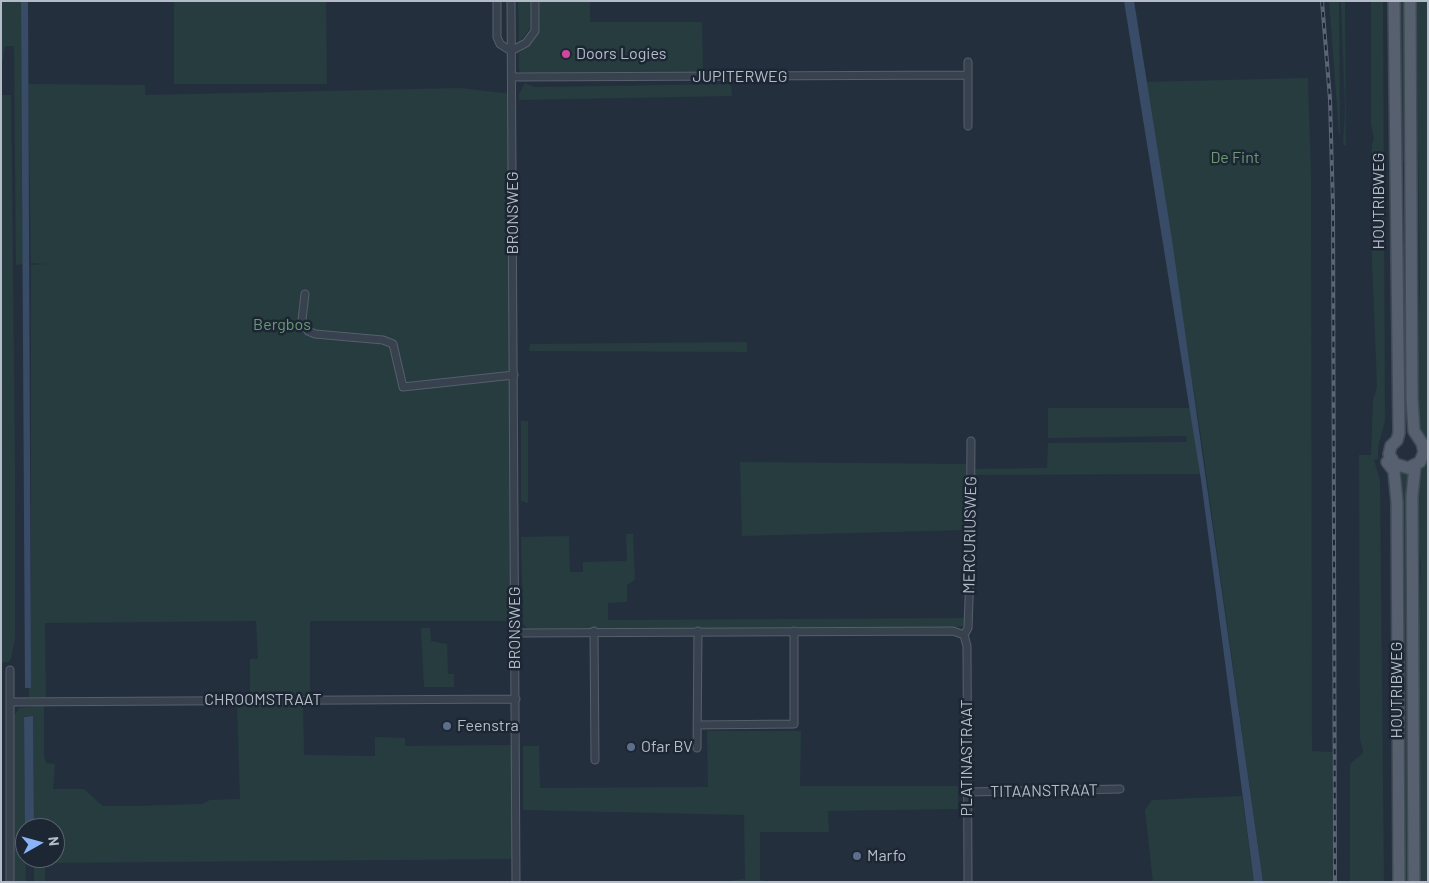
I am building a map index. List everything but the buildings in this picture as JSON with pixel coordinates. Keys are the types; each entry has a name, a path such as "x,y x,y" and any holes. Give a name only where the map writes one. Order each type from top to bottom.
{"main road":[{"name":"HOUTRIBWEG","path":"1394,1 1396,436"},
{"name":"HOUTRIBWEG","path":"1410,1 1412,398 1409,421 1418,441"},
{"path":"1396,436 1418,441 1423,457 1413,467 1393,465 1384,450 1387,443 1396,436"},
{"name":"HOUTRIBWEG","path":"1393,465 1397,502 1399,882"},
{"name":"HOUTRIBWEG","path":"1413,467 1414,882"}],"street":[{"path":"497,1 497,37 500,44 511,51 526,43 535,31 535,1"},
{"name":"BRONSWEG","path":"511,1 516,882"},
{"path":"968,62 968,126"},
{"name":"JUPITERWEG","path":"512,77 968,75"},
{"path":"304,294 302,320 308,330 315,334 383,340 393,344 403,387 514,375"},
{"name":"MERCURIUSWEG","path":"964,635 968,628 970,442"},
{"path":"516,632 953,630 964,635"},
{"path":"594,631 595,760"},
{"path":"697,748 698,631"},
{"path":"697,725 794,724 794,631"},
{"name":"PLATINASTRAAT","path":"964,635 967,646 968,882"},
{"path":"10,670 10,882"},
{"name":"CHROOMSTRAAT","path":"10,702 516,699"},
{"path":"1,730 10,730"},
{"name":"TITAANSTRAAT","path":"968,792 1120,789"}],"green space":[{"path":"1,1 21,1 23,264 16,265 14,46 5,46 1,70"},
{"path":"174,1 326,1 327,84 174,84"},
{"path":"518,1 533,1 531,27 519,43"},
{"path":"540,1 590,1 590,22 702,22 703,74 523,74 519,70 519,53 531,43 538,30"},
{"path":"1329,1 1339,1 1340,134 1339,134"},
{"path":"1341,1 1345,1 1346,145 1343,145 1345,110"},
{"path":"1371,1 1383,1 1385,421 1378,447 1378,459 1374,460 1380,480 1384,882 1350,882 1350,764 1363,753 1360,739 1359,455 1371,455 1373,400 1377,387 1372,261 1372,145 1374,139 1371,124"},
{"path":"1397,1 1407,1 1407,161 1400,162"},
{"path":"1416,1 1428,1 1428,443 1416,424 1420,285"},
{"name":"De Fint","path":"1308,78 1311,175 1312,751 1332,752 1333,882 1263,882 1200,430 1145,82"},
{"path":"525,83 534,87 731,84 732,96 519,100 519,94"},
{"name":"Bergbos","path":"28,84 145,85 145,95 460,88 512,94 512,621 310,621 310,695 250,695 250,659 258,659 256,621 45,623 46,697 29,697 29,687 31,688 31,265 47,264 31,263"},
{"path":"1,95 11,95 15,638 9,662 1,663"},
{"path":"1407,241 1409,388 1407,419 1400,419 1399,242"},
{"path":"747,342 747,352 529,351 530,344"},
{"path":"1048,408 1191,408 1200,474 972,475 972,469 1047,468 1048,443 1187,442 1186,436 1048,438"},
{"path":"521,421 528,421 528,503 521,501"},
{"path":"1428,459 1428,882 1420,882 1418,648 1421,566 1416,524 1416,474"},
{"path":"740,462 966,464 966,530 742,536"},
{"path":"1402,472 1408,472 1409,495 1411,882 1404,882"},
{"path":"626,534 633,534 635,580 627,585 627,602 608,603 608,620 966,618 966,621 964,626 957,627 528,629 523,624 521,537 569,536 570,572 583,572 583,562 627,561"},
{"path":"421,628 430,628 431,641 447,644 448,674 454,674 454,687 424,687"},
{"path":"303,703 304,755 375,756 375,737 405,738 405,746 511,745 513,859 65,863 65,818 34,818 33,716 26,716 24,717 25,818 15,818 15,868 26,868 26,882 14,882 14,716 19,708 44,705 44,756 46,763 55,764 53,789 84,789 103,806 133,806 202,804 210,800 240,799 237,704"},
{"path":"707,731 801,731 800,786 958,786 958,809 828,811 829,832 760,832 760,880 769,882 719,882 745,879 744,815 523,810 523,746 539,746 540,788 708,787"},
{"path":"1242,796 1254,882 1153,882 1145,810 1152,800"},
{"path":"34,868 45,868 45,882 34,882"}],"water":[{"path":"21,1 28,1 31,688 25,688"},
{"path":"1124,1 1134,1 1172,240 1263,882 1254,882 1201,480"},
{"path":"33,716 34,818 25,818 24,717"}],"railway":[{"path":"1322,1 1330,99 1333,207 1335,882"}],"place":[{"name":"Doors Logies","path":"566,54"},
{"name":"Feenstra","path":"447,726"},
{"name":"Ofar BV","path":"631,747"},
{"name":"Marfo","path":"857,856"}]}
